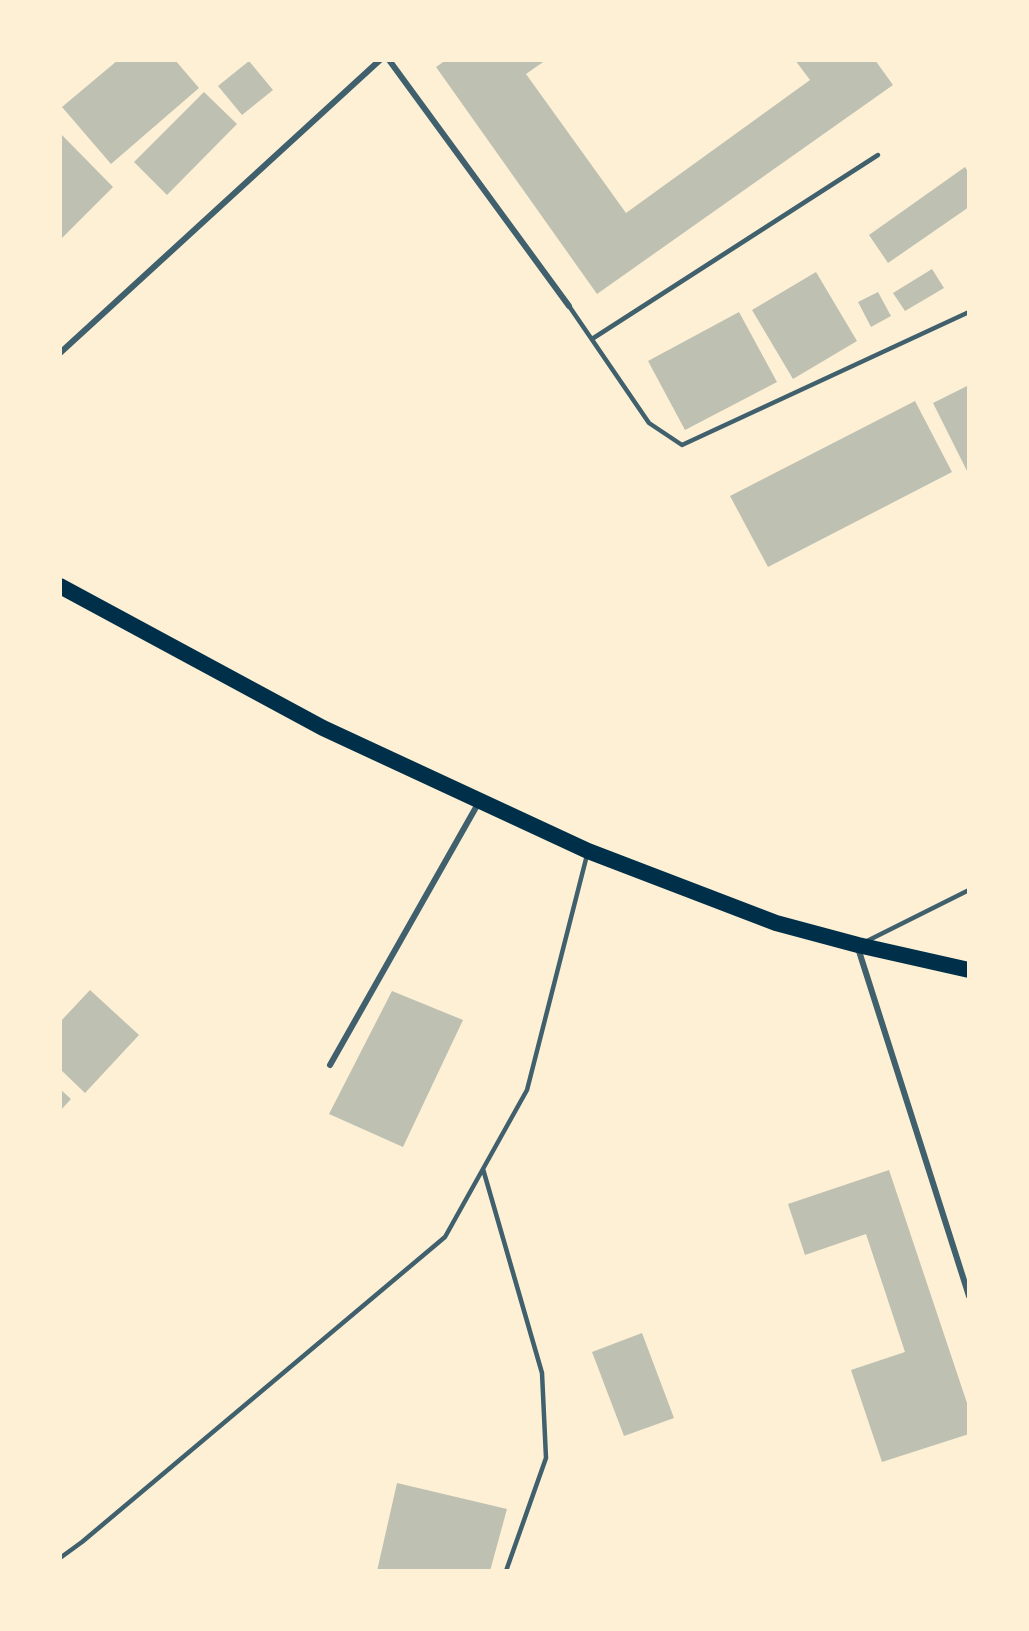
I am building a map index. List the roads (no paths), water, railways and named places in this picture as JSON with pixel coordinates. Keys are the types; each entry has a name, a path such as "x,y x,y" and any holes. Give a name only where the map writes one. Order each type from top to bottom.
{"highway":[{"path":"60,586 323,728 588,851 776,923 858,945 969,970"}],"street":[{"path":"60,353 380,60"},
{"path":"389,60 569,306"},
{"path":"330,1065 479,801"},
{"path":"858,945 969,1296"}],"lane":[{"path":"592,339 878,154"},
{"path":"569,306 649,423 682,445 969,312"},
{"path":"60,1558 92,1534 445,1237 527,1090 588,851"},
{"path":"858,945 969,890"},
{"path":"483,1169 542,1373 546,1458 506,1571"}]}
